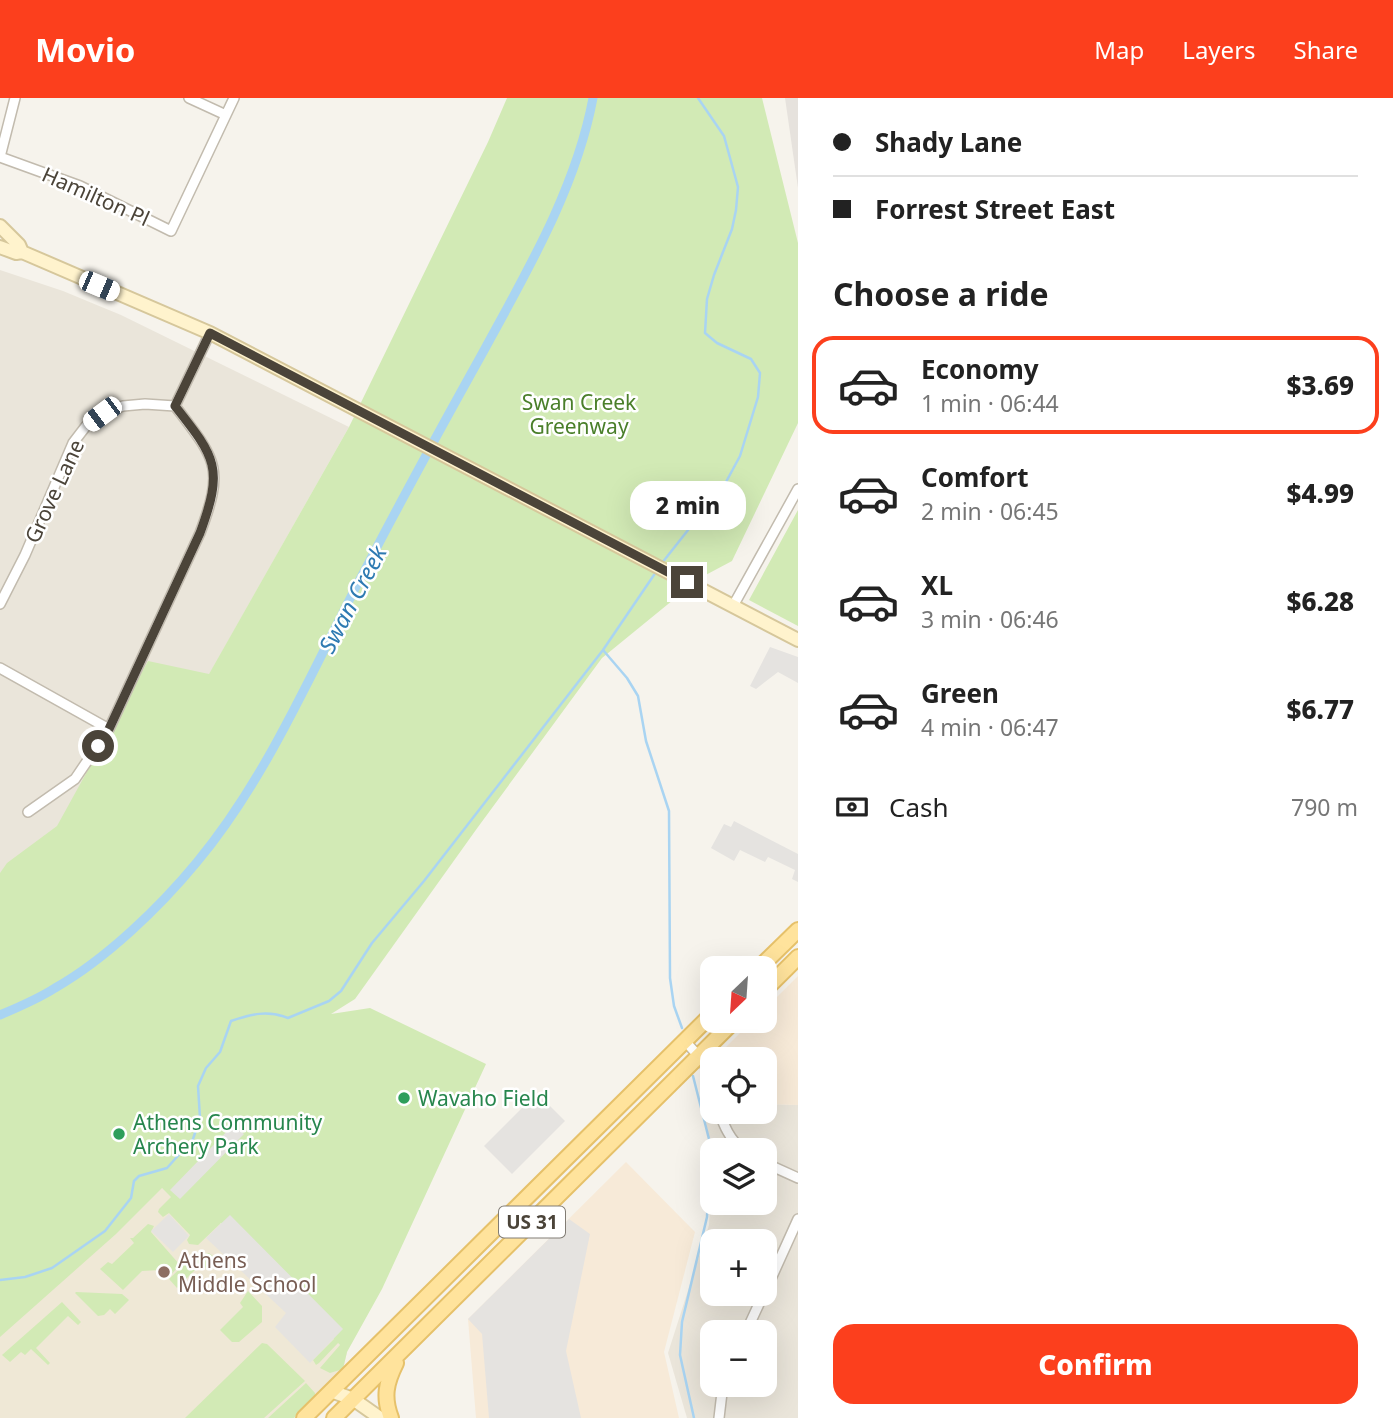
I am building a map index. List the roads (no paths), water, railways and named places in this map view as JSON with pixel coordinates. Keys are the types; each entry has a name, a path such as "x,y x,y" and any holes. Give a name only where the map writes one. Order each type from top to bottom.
{"main road":[{"path":"771,956 798,930"},
{"path":"777,978 798,957"},
{"name":"US 31","path":"304,1418 700,1026"},
{"name":"US 31","path":"334,1418 722,1033"},
{"path":"391,1418 386,1405 386,1382 401,1352"}],"street":[{"path":"0,157 15,98"},
{"path":"189,98 226,115"},
{"name":"Hamilton Pl","path":"0,157 80,186 171,231 234,98"},
{"path":"0,226 22,252"},
{"path":"0,247 16,253 22,252 210,333 798,640"},
{"path":"28,812 75,779 109,729 211,505 215,485 213,464 205,446 175,406 210,333"},
{"name":"Grove Lane","path":"0,604 25,555 73,443 86,426 102,414 123,406 175,406"},
{"path":"733,606 798,489"},
{"path":"0,668 109,729"},
{"path":"685,1041 698,1057"},
{"path":"777,1168 798,1178"},
{"path":"777,1264 798,1219"},
{"path":"331,1391 353,1399 380,1418"},
{"path":"719,1418 721,1397"}],"waterway":[{"name":"Swan Creek","path":"0,1015 42,996 74,976 131,931 197,862 247,793 290,718 381,539 548,230 575,165 593,98"},
{"path":"662,563 726,482 740,456 758,397 760,373 751,359 717,343 705,333 707,299 732,229 738,187 724,136 698,98"},
{"path":"0,1280 25,1277 52,1268 105,1231 131,1198 134,1181 139,1176 167,1168 193,1139 200,1118 198,1086 206,1068 220,1052 231,1021 260,1014 288,1018 329,1001 341,991 372,943 424,881 603,650 656,572"},
{"path":"603,650 627,678 638,696 646,741 669,811 670,978 674,1006 682,1028"},
{"path":"693,1076 710,1143 707,1217 682,1322 680,1355 694,1418"}],"place":[{"name":"Wavaho Field","path":"404,1098"},
{"name":"Athens Community Archery Park","path":"119,1134"},
{"name":"Athens Middle School","path":"164,1272"}],"park label":[{"name":"Swan Creek Greenway","path":"579,414"}]}
